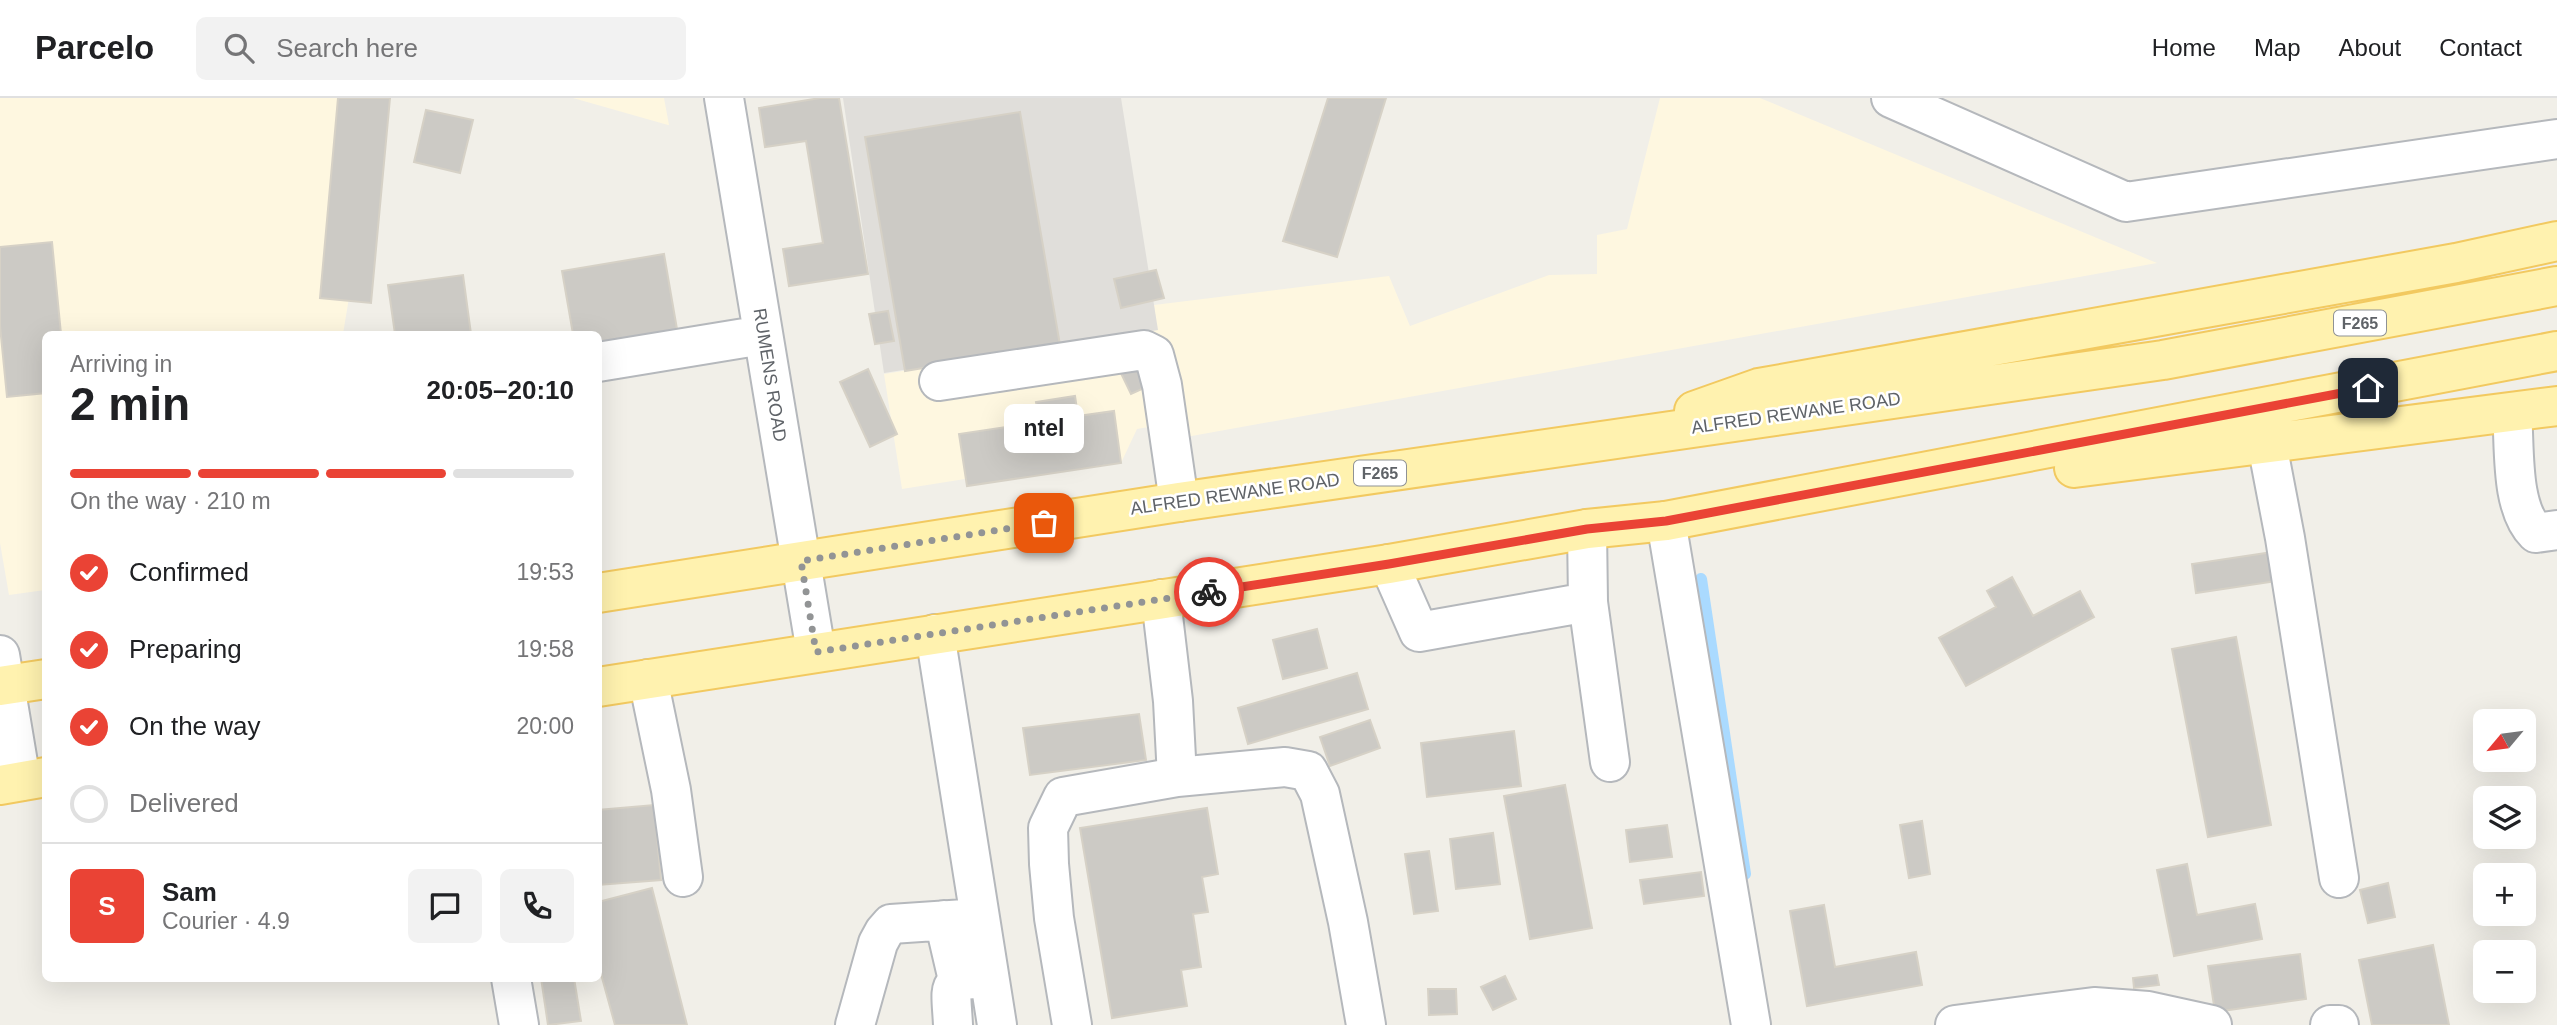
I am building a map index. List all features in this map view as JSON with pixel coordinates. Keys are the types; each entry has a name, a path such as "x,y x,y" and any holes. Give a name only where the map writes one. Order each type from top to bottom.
{"main road":[{"path":"1611,440 1759,388 2456,262 2557,241"},
{"name":"ALFRED REWANE ROAD","path":"602,592 1179,502 2163,360 2557,286"},
{"path":"1666,521 2557,351"},
{"path":"602,686 1389,564 1587,529 2557,406"},
{"path":"2,676 42,679"}],"street":[{"name":"RUMENS ROAD","path":"724,98 816,652"},
{"path":"1891,98 1951,110 2126,202 2557,139"},
{"path":"602,361 763,335"},
{"path":"939,381 1144,349 1154,355 1162,385 1179,502"},
{"path":"2512,413 2518,496 2525,523 2536,533 2557,530"},
{"path":"2267,444 2287,551 2339,878"},
{"path":"1666,521 1751,1025"},
{"path":"1587,529 1588,602 1611,762"},
{"path":"1389,564 1419,632 1588,602"},
{"path":"1161,599 1173,701 1177,777"},
{"path":"935,634 962,919 974,979 998,1025"},
{"path":"2,676 22,781"},
{"path":"648,679 671,790 683,877"},
{"path":"1072,1025 1054,918 1048,828 1063,797 1177,777 1285,767 1308,771 1320,794 1348,922 1366,1025"},
{"path":"855,1025 878,943 891,924 962,919"},
{"path":"953,1025 952,992 974,979"},
{"path":"512,982 519,1025"},
{"path":"1955,1025 2094,1007 2148,1011 2212,1025"},
{"path":"2330,1025 2339,1025"}],"shaded area":[{"path":"0,98 382,98 343,331 42,331 42,590 9,595 0,543"},
{"path":"573,98 664,98 669,125 668,125"},
{"path":"843,98 1121,98 1158,330 884,373"},
{"path":"1660,98 1760,98 2157,263 1175,439 1172,423 1137,429 1121,463 967,486 965,479 902,489 884,374 1157,330 1154,305 1389,276 1410,326 1549,275 1597,274 1597,235 1627,229"}],"building":[{"path":"338,98 390,98 371,303 320,298"},
{"path":"820,98 839,98 868,274 789,286 783,249 823,243 806,141 765,147 759,108"},
{"path":"1328,98 1386,98 1337,257 1283,241"},
{"path":"426,110 473,120 460,173 414,162"},
{"path":"1020,112 1060,345 905,371 865,137"},
{"path":"52,242 61,331 42,331 42,393 7,397 0,326 0,247"},
{"path":"664,254 678,335 602,348 602,331 572,331 562,271"},
{"path":"1156,270 1164,298 1121,308 1114,279"},
{"path":"463,275 471,331 395,331 388,285"},
{"path":"888,311 894,341 875,344 869,314"},
{"path":"1117,365 1175,374 1131,394"},
{"path":"868,369 897,434 870,447 840,382"},
{"path":"1075,396 1078,416 1114,411 1121,463 967,486 959,434 1040,422 1036,402"},
{"path":"2273,552 2277,581 2196,593 2192,564"},
{"path":"2012,577 2033,616 2080,591 2094,617 1966,686 1939,638 1996,607 1987,591"},
{"path":"1317,629 1327,668 1283,679 1273,640"},
{"path":"2236,637 2271,825 2208,837 2172,649"},
{"path":"1357,673 1368,709 1248,744 1238,708"},
{"path":"1139,714 1146,760 1030,775 1023,728"},
{"path":"1370,720 1380,748 1330,766 1320,737"},
{"path":"1514,731 1521,786 1427,797 1421,743"},
{"path":"1565,785 1592,928 1530,939 1504,796"},
{"path":"654,805 661,880 602,885 602,810"},
{"path":"1207,808 1218,874 1202,877 1208,912 1193,914 1201,967 1181,970 1187,1006 1112,1018 1080,828"},
{"path":"1922,821 1930,874 1909,878 1900,825"},
{"path":"1667,825 1672,857 1630,862 1626,830"},
{"path":"1493,833 1500,884 1456,889 1450,839"},
{"path":"1429,851 1438,911 1414,914 1405,854"},
{"path":"2187,864 2197,915 2255,904 2262,939 2174,956 2157,870"},
{"path":"1701,872 1704,896 1644,904 1640,880"},
{"path":"2388,883 2395,917 2368,923 2360,890"},
{"path":"652,888 687,1025 615,1025 602,978 602,901"},
{"path":"1824,905 1835,967 1916,952 1922,985 1807,1006 1790,911"},
{"path":"2433,945 2449,1025 2372,1025 2359,960"},
{"path":"2300,954 2306,999 2215,1012 2208,966"},
{"path":"2157,975 2159,985 2134,988 2133,978"},
{"path":"1505,976 1516,999 1493,1010 1481,987"},
{"path":"542,982 575,982 581,1021 548,1025"},
{"path":"1428,989 1456,989 1457,1014 1429,1015"}],"waterway":[{"path":"1701,579 1745,874"}],"way so far":[{"path":"1044,523 801,561 816,652 1209,592"}],"place":[{"name":"ntel","path":"1044,523"}],"route":[{"path":"1209,592 1587,529 1666,521 2368,388"}]}
